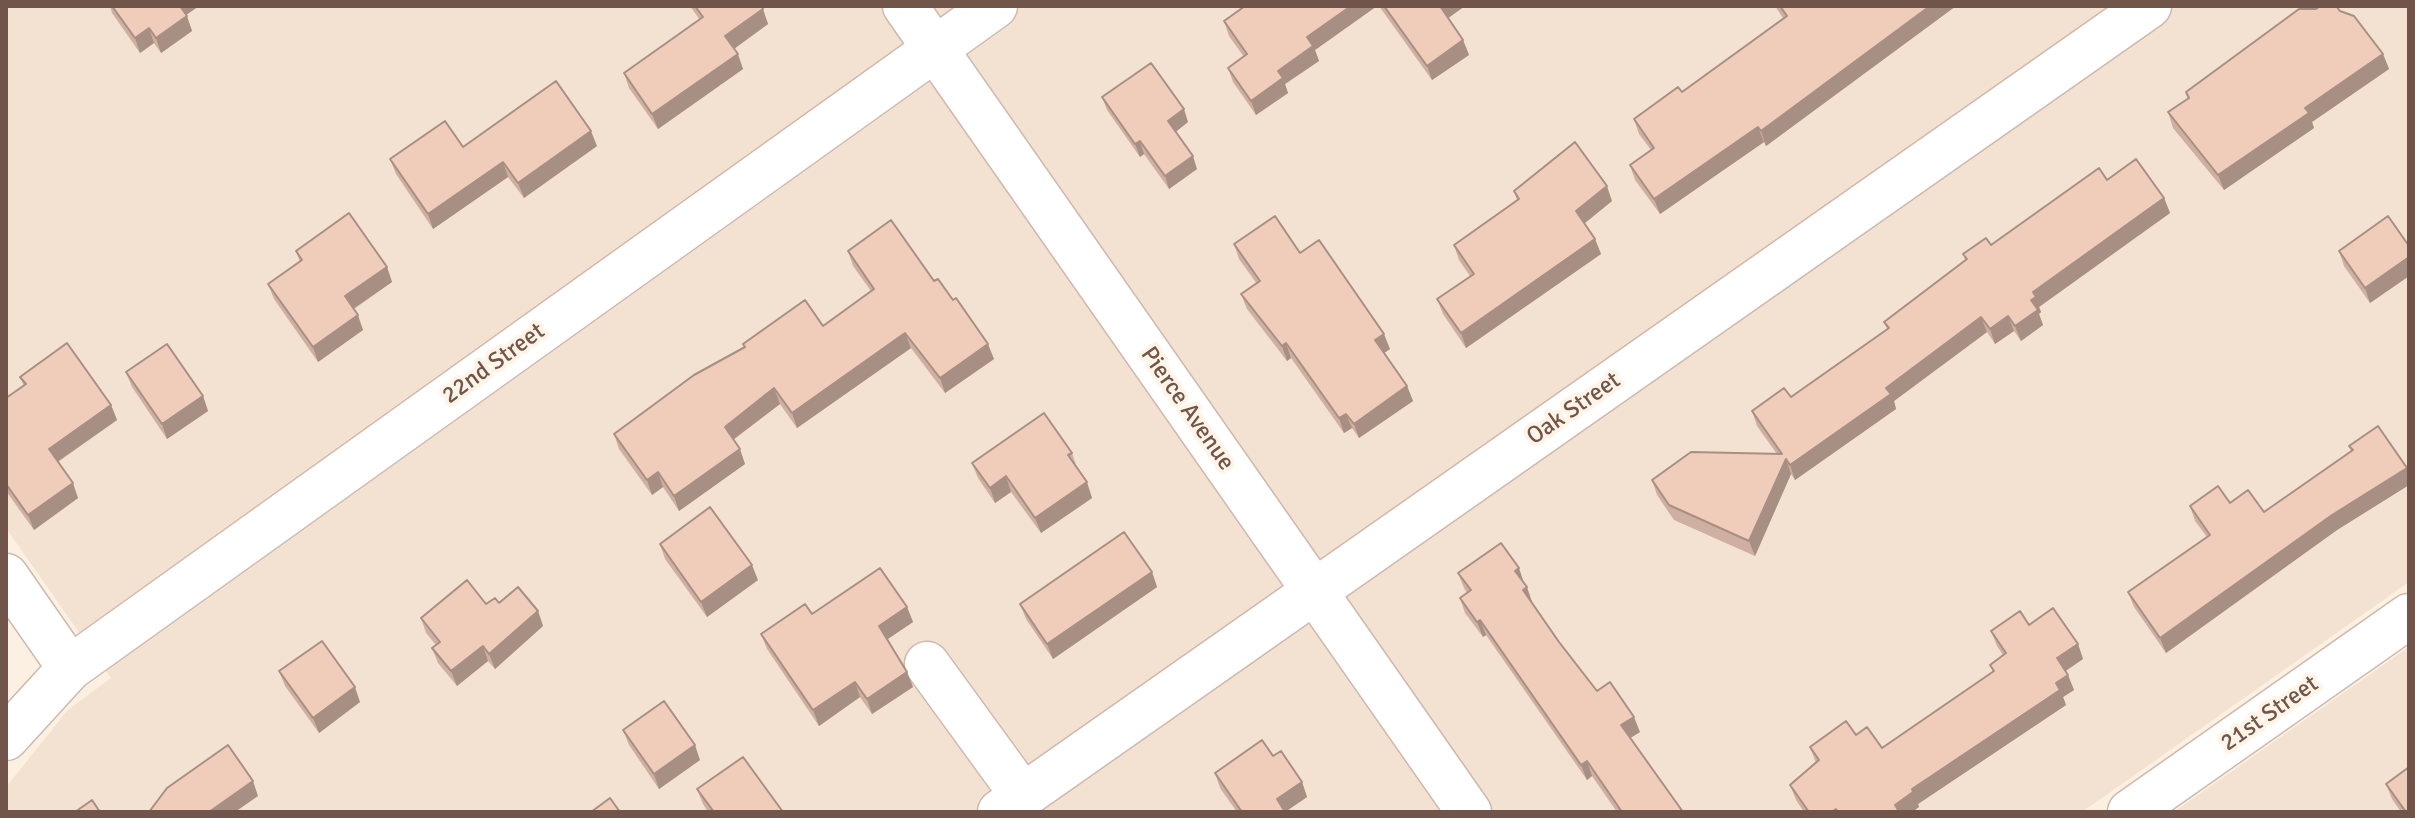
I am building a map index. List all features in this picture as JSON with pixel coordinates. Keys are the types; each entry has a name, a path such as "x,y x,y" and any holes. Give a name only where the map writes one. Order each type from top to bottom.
{"street":[{"name":"Pierce Avenue","path":"905,6 1469,812"},
{"name":"22nd Street","path":"6,738 70,668 995,6"},
{"name":"Oak Street","path":"1011,804 2149,6"},
{"path":"6,576 70,668"},
{"name":"21st Street","path":"2130,812 2409,616"},
{"path":"927,664 1011,804"}],"shaded area":[{"path":"6,6 2409,6 2409,582 2082,812 6,812 6,787 68,710 111,678 6,528"},
{"path":"2409,647 2409,812 2174,812"}],"building":[{"path":"112,6 180,6 187,16 156,38 149,28 135,38"},
{"path":"695,6 761,6 763,9 725,36 738,54 652,114 624,73 703,17"},
{"path":"1245,6 1351,6 1307,37 1313,46 1278,71 1283,78 1251,101 1228,68 1247,54 1224,21"},
{"path":"1384,6 1440,6 1463,40 1427,66"},
{"path":"1780,6 1930,6 1761,131 1758,127 1654,199 1630,165 1654,148 1634,119 1678,87 1682,92 1787,16"},
{"path":"2336,6 2340,11 2354,16 2383,54 2305,108 2309,113 2218,175 2168,112 2189,98 2186,92 2299,9 2316,9"},
{"path":"1151,63 1184,109 1168,121 1193,156 1165,176 1140,141 1135,144 1102,97"},
{"path":"556,81 591,131 518,183 503,162 428,214 390,159 445,121 463,147"},
{"path":"1575,142 1607,186 1576,211 1595,239 1461,333 1437,299 1474,274 1454,245 1519,199 1514,191"},
{"path":"2136,159 2164,198 2033,292 2036,297 2031,300 2038,310 2015,326 2008,316 1990,329 1981,317 1886,388 1891,394 1790,465 1786,459 1749,541 1669,505 1652,480 1691,452 1782,454 1752,411 1784,388 1791,397 1889,328 1884,322 1967,259 1963,254 1986,238 1991,245 2099,168 2107,180"},
{"path":"349,213 387,267 345,296 358,315 313,347 268,284 302,260 296,251"},
{"path":"1275,216 1300,253 1319,240 1384,334 1375,340 1407,386 1354,424 1346,414 1339,418 1286,343 1282,346 1241,294 1260,281 1234,244"},
{"path":"2388,216 2409,246 2409,257 2365,288 2339,251"},
{"path":"891,220 934,281 938,279 953,300 956,298 988,344 940,378 905,333 792,413 774,388 725,427 740,449 674,496 658,472 647,480 614,434 694,375 745,347 743,344 805,300 823,326 874,289 848,251"},
{"path":"67,343 111,405 49,449 73,483 28,515 6,484 6,398 26,384 20,377"},
{"path":"167,344 203,396 162,424 126,372"},
{"path":"1044,413 1072,453 1068,455 1087,482 1035,518 1006,476 990,488 972,463"},
{"path":"2378,426 2407,468 2332,515 2160,638 2128,592 2210,535 2190,506 2218,486 2230,503 2248,490 2264,512 2353,450 2349,446"},
{"path":"710,507 752,565 701,602 660,544"},
{"path":"1124,532 1152,572 1047,644 1020,604"},
{"path":"1501,543 1519,568 1515,571 1527,587 1523,590 1559,642 1597,691 1610,682 1634,717 1621,725 1683,812 1622,812 1587,761 1581,765 1480,620 1477,622 1460,598 1471,590 1458,573"},
{"path":"880,568 907,607 879,626 907,672 867,699 855,682 813,710 761,634 805,604 812,614"},
{"path":"467,580 486,604 495,598 499,603 518,587 538,611 489,654 483,646 451,671 432,648 440,642 421,618"},
{"path":"2053,608 2078,644 2057,658 2068,675 2056,683 2060,690 1912,789 1913,792 1895,805 1898,810 1895,812 1838,812 1836,809 1832,812 1809,812 1790,785 1819,760 1810,747 1846,721 1856,735 1867,727 1882,748 1994,671 1990,665 2006,653 1991,631 2020,611 2029,625"},
{"path":"322,641 355,687 313,718 279,671"},
{"path":"664,701 695,745 654,774 623,730"},
{"path":"1262,740 1273,756 1281,751 1302,782 1277,799 1285,812 1242,812 1215,773"},
{"path":"228,745 253,781 209,812 149,812 167,788"},
{"path":"743,757 783,812 714,812 697,789"},
{"path":"2409,767 2409,812 2406,812 2386,784"},
{"path":"610,798 620,812 591,812"},
{"path":"92,800 100,812 75,812"}]}
